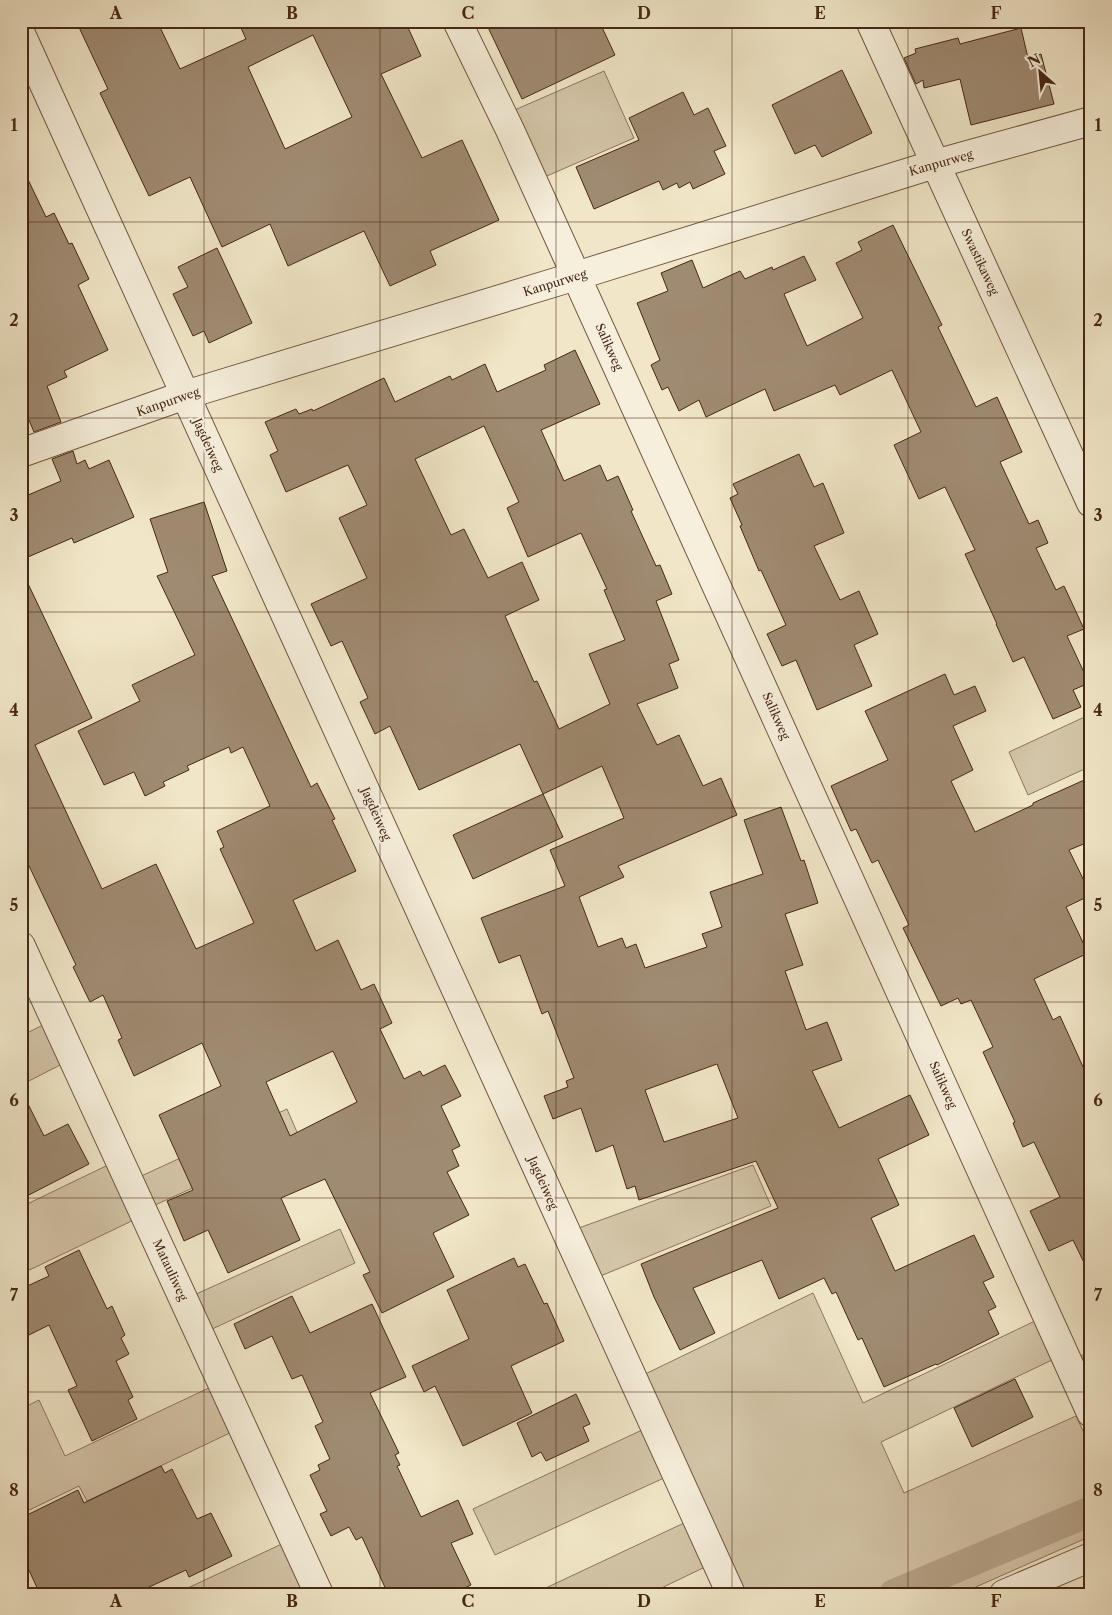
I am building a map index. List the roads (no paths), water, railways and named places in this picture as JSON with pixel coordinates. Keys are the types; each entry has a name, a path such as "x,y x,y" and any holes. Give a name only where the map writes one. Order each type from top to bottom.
{"street":[{"name":"Salikweg","path":"458,21 510,130 1091,1413"},
{"name":"Swastikaweg","path":"870,21 1091,502"},
{"name":"Jagdeiweg","path":"21,34 731,1594"},
{"name":"Kanpurweg","path":"21,453 185,395 935,164 1091,121"},
{"name":"Matauliweg","path":"21,946 319,1594"},
{"path":"1004,1594 1091,1557"}],"waterway":[{"path":"894,1594 1091,1511"}]}
